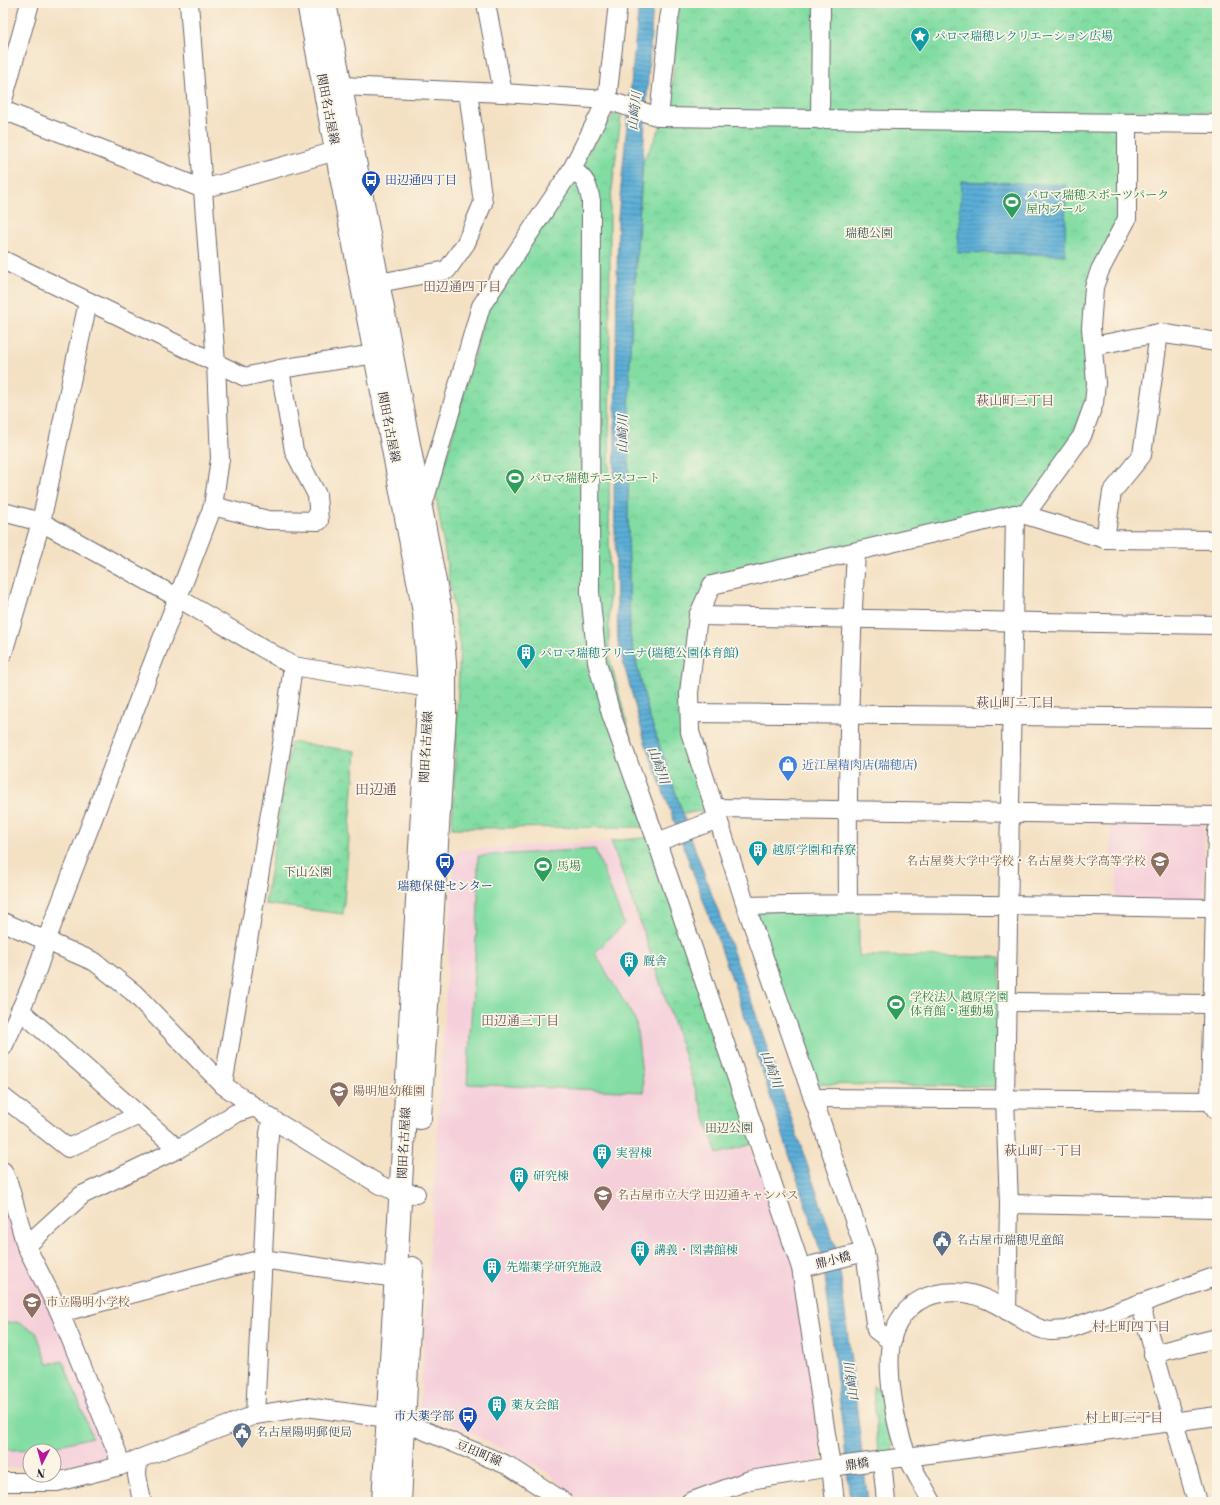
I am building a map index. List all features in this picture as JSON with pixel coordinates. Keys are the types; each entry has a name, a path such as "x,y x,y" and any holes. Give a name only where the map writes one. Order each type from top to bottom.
{"main road":[{"name":"関田名古屋線","path":"308,3 333,88 378,283 383,352 424,612 429,688 408,1194 396,1420 383,1502"},
{"name":"関田名古屋線","path":"325,3 333,88 336,152 422,510 442,613 445,663 445,707 408,1194 396,1278 396,1420 400,1502"}],"street":[{"path":"3,100 30,3"},
{"path":"3,1047 43,953 46,941 213,506 220,459 216,363 189,3"},
{"path":"486,3 504,93"},
{"path":"422,510 481,306 572,169 610,100 618,3"},
{"path":"656,115 672,3"},
{"path":"820,3 820,120"},
{"path":"333,88 504,93 610,100 656,115 820,120 1217,124"},
{"path":"378,283 447,270 466,243 483,203 468,92"},
{"path":"3,110 203,189 336,152"},
{"path":"1007,1311 1009,1204 1005,1098 1008,904 1014,622 1020,514 1082,436 1094,403 1096,383 1091,328 1094,287 1100,270 1127,219 1126,123"},
{"path":"572,169 582,176 588,186 591,201 590,592 598,662 611,714 661,840 804,1267 833,1467 835,1502"},
{"path":"3,260 245,377 280,369 383,352"},
{"path":"3,653 41,522 88,302"},
{"path":"1093,346 1159,333 1217,342"},
{"path":"1105,539 1112,492 1142,455 1159,333"},
{"path":"213,506 268,520 319,521 317,495 294,451 280,369"},
{"path":"3,512 41,522 178,598 293,666 429,688"},
{"path":"892,1342 876,1330 862,1253 813,1098 714,816 690,732 689,693 698,616 712,585 1020,514 1105,539 1217,540"},
{"path":"848,904 847,811 852,619 856,552"},
{"path":"698,616 1217,625"},
{"path":"222,1085 283,738 293,666"},
{"path":"690,713 850,713 1217,718"},
{"path":"661,840 714,816 847,811 1217,816"},
{"path":"813,1098 1005,1098 1215,1105 1212,1004 1216,908 1217,831"},
{"path":"746,906 848,904 1008,904 1216,908"},
{"path":"3,922 95,962 134,993 222,1085 272,1119 380,1185 408,1194"},
{"path":"1007,1002 1212,1004"},
{"path":"20,1010 178,1149"},
{"path":"3,1097 68,1148 139,1115"},
{"path":"26,1246 82,1195 178,1149 236,1113 255,1107"},
{"path":"255,1415 262,1259 272,1119"},
{"path":"3,1171 9,1185 26,1246 60,1313 117,1452 120,1466"},
{"path":"1009,1204 1217,1208"},
{"name":"鼎小橋","path":"804,1267 862,1253"},
{"path":"60,1313 262,1259 396,1278"},
{"path":"932,1502 908,1457 896,1422 891,1382 892,1342 894,1332 902,1316 914,1304 925,1297 939,1293 966,1293 984,1298 1037,1328 1050,1331 1066,1330 1217,1276"},
{"path":"1140,1303 1153,1354 1175,1422 1197,1502"},
{"path":"1153,1354 1217,1338"},
{"name":"豆田町線","path":"3,1482 57,1482 120,1466 255,1415 306,1407 396,1420 509,1466 564,1502"},
{"name":"鼎橋","path":"690,1502 750,1480 833,1467 1217,1416"},
{"path":"138,1459 137,1475 142,1502"},
{"path":"880,1461 886,1502"}],"shaded area":[{"name":"名古屋葵大学中学校・名古屋葵大学高等学校","path":"1111,818 1204,823 1204,897 1201,902 1116,900 1117,858 1111,858"},
{"name":"名古屋市立大学 田辺通キャンパス","path":"611,841 640,922 717,1154 750,1145 797,1270 821,1461 747,1474 663,1502 581,1502 546,1471 420,1408 454,856 459,850"},
{"name":"市立陽明小学校","path":"3,1182 112,1456 108,1457 107,1459 62,1466 62,1443 22,1443 22,1467 3,1468"}],"green space":[{"name":"瑞穂公園","path":"679,3 1217,3 1217,112 1116,110 1127,123 1127,219 1100,270 1094,403 1025,515 712,585 698,616 681,727 711,809 683,814 649,715 630,636 628,515 630,350 643,162 670,108"},
{"path":"614,114 621,116 610,205 609,657 655,827 452,828 460,647 436,496 487,307"},
{"name":"下山公園","path":"291,742 356,751 343,914 265,904"},
{"name":"田辺公園","path":"651,837 756,1143 717,1154 640,922 611,841"},
{"path":"595,849 624,924 595,953 636,1022 644,1092 467,1084 478,909 478,856"},
{"name":"学校法人 越原学園 体育館・運動場","path":"755,910 859,912 859,956 1000,957 997,1087 815,1084"},
{"path":"17,1322 36,1332 48,1364 63,1361 92,1437 62,1444 62,1443 22,1443 22,1450 3,1450 3,1323"},
{"path":"873,1386 883,1394 893,1451 878,1454"}],"water":[{"name":"山崎川","path":"639,3 653,3 630,350 628,515 630,636 649,715 691,838 753,1006 838,1255 868,1502 850,1502 823,1259 734,984 645,742 618,643 614,493 618,217"},
{"name":"パロマ瑞穂スポーツパーク 屋内プール","path":"961,181 1066,185 1065,255 957,252"}],"place":[{"name":"パロマ瑞穂レクリエーション広場","path":"920,53"},
{"name":"田辺通四丁目","path":"371,197"},
{"name":"パロマ瑞穂スポーツパーク 屋内プール","path":"1012,219"},
{"name":"パロマ瑞穂テニスコート","path":"515,495"},
{"name":"パロマ瑞穂アリーナ(瑞穂公園体育館)","path":"526,670"},
{"name":"近江屋精肉店(瑞穂店)","path":"788,782"},
{"name":"越原学園和春寮","path":"758,867"},
{"name":"名古屋葵大学中学校・名古屋葵大学高等学校","path":"1160,878"},
{"name":"瑞穂保健センター","path":"445,879"},
{"name":"馬場","path":"543,883"},
{"name":"厩舎","path":"629,978"},
{"name":"学校法人 越原学園 体育館・運動場","path":"896,1021"},
{"name":"陽明旭幼稚園","path":"339,1108"},
{"name":"実習棟","path":"602,1170"},
{"name":"研究棟","path":"519,1193"},
{"name":"名古屋市立大学 田辺通キャンパス","path":"603,1212"},
{"name":"名古屋市瑞穂児童館","path":"942,1257"},
{"name":"講義・図書館棟","path":"640,1267"},
{"name":"先端薬学研究施設","path":"492,1284"},
{"name":"市立陽明小学校","path":"32,1319"},
{"name":"薬友会館","path":"497,1422"},
{"name":"市大薬学部","path":"468,1433"},
{"name":"名古屋陽明郵便局","path":"242,1449"}],"district":[{"name":"田辺通四丁目","path":"462,286"},
{"name":"萩山町三丁目","path":"1015,400"},
{"name":"萩山町二丁目","path":"1015,702"},
{"name":"田辺通","path":"376,789"},
{"name":"田辺通三丁目","path":"520,1020"},
{"name":"萩山町一丁目","path":"1043,1150"},
{"name":"村上町四丁目","path":"1131,1326"},
{"name":"村上町三丁目","path":"1124,1417"}]}
